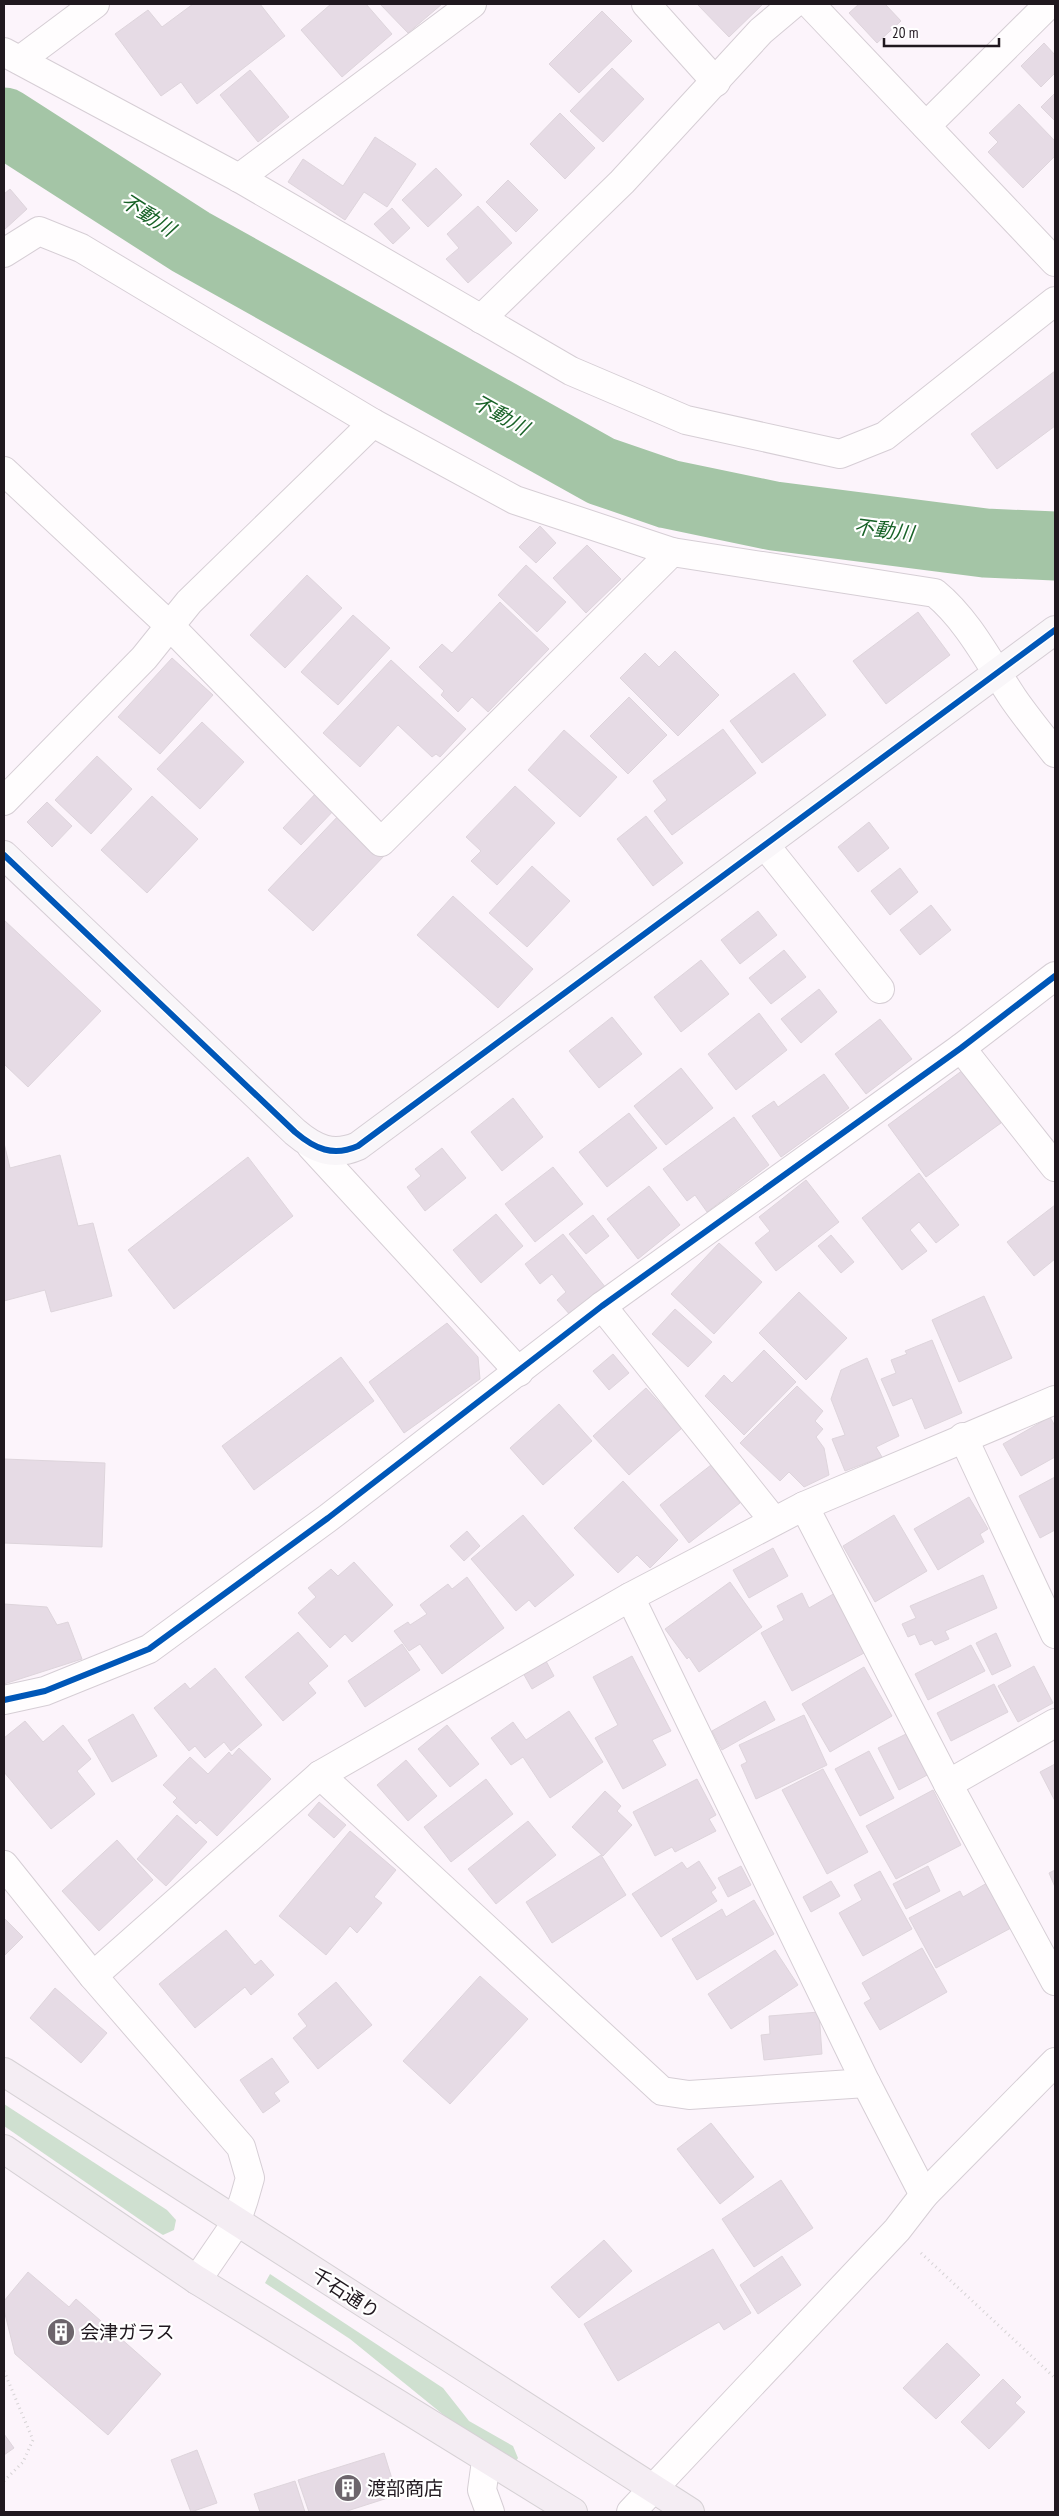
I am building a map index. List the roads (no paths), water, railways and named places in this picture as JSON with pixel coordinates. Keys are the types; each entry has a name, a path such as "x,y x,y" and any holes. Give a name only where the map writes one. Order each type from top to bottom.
{"main road":[{"name":"千石通り","path":"4,2072 236,2223 690,2512"},
{"path":"4,2149 197,2280 573,2512"}],"street":[{"path":"95,4 12,56 239,178 571,371 686,420 840,454 885,436 1055,301"},
{"path":"239,178 472,4"},
{"path":"646,4 716,82"},
{"path":"481,319 622,182 761,31 793,4"},
{"path":"810,4 1055,262"},
{"path":"926,126 1049,4"},
{"path":"4,253 39,231 81,248 373,423 515,500 672,552 934,593 946,602 998,672 1013,698 1055,753"},
{"path":"4,801 144,658 189,602 373,423"},
{"path":"4,471 169,625 381,842 672,552"},
{"path":"311,1146 346,1152 358,1146 1055,630"},
{"path":"765,845 880,989"},
{"path":"4,855 311,1146 519,1372"},
{"path":"4,1700 45,1691 149,1649 328,1518 602,1306 961,1048 1055,976"},
{"path":"961,1048 1055,1167"},
{"path":"602,1306 774,1521"},
{"path":"93,1976 320,1775 630,1597 774,1521 804,1506 963,1437 1055,1400"},
{"path":"963,1437 1055,1634"},
{"path":"804,1506 948,1784 1055,1981"},
{"path":"630,1597 866,2083 924,2195"},
{"path":"948,1784 1055,1723"},
{"path":"320,1775 662,2091 689,2095 866,2083"},
{"path":"4,1865 93,1976 241,2147 250,2178 236,2223 197,2280"},
{"path":"631,2512 897,2230 924,2195 1055,2062"},
{"path":"485,2511 482,2490 486,2460"}],"waterway":[{"name":"不動川","path":"4,122 191,242 601,471 668,494 774,516 985,543 1055,546"}],"place":[{"name":"会津ガラス","path":"61,2332"},
{"name":"渡部商店","path":"348,2488"}]}
